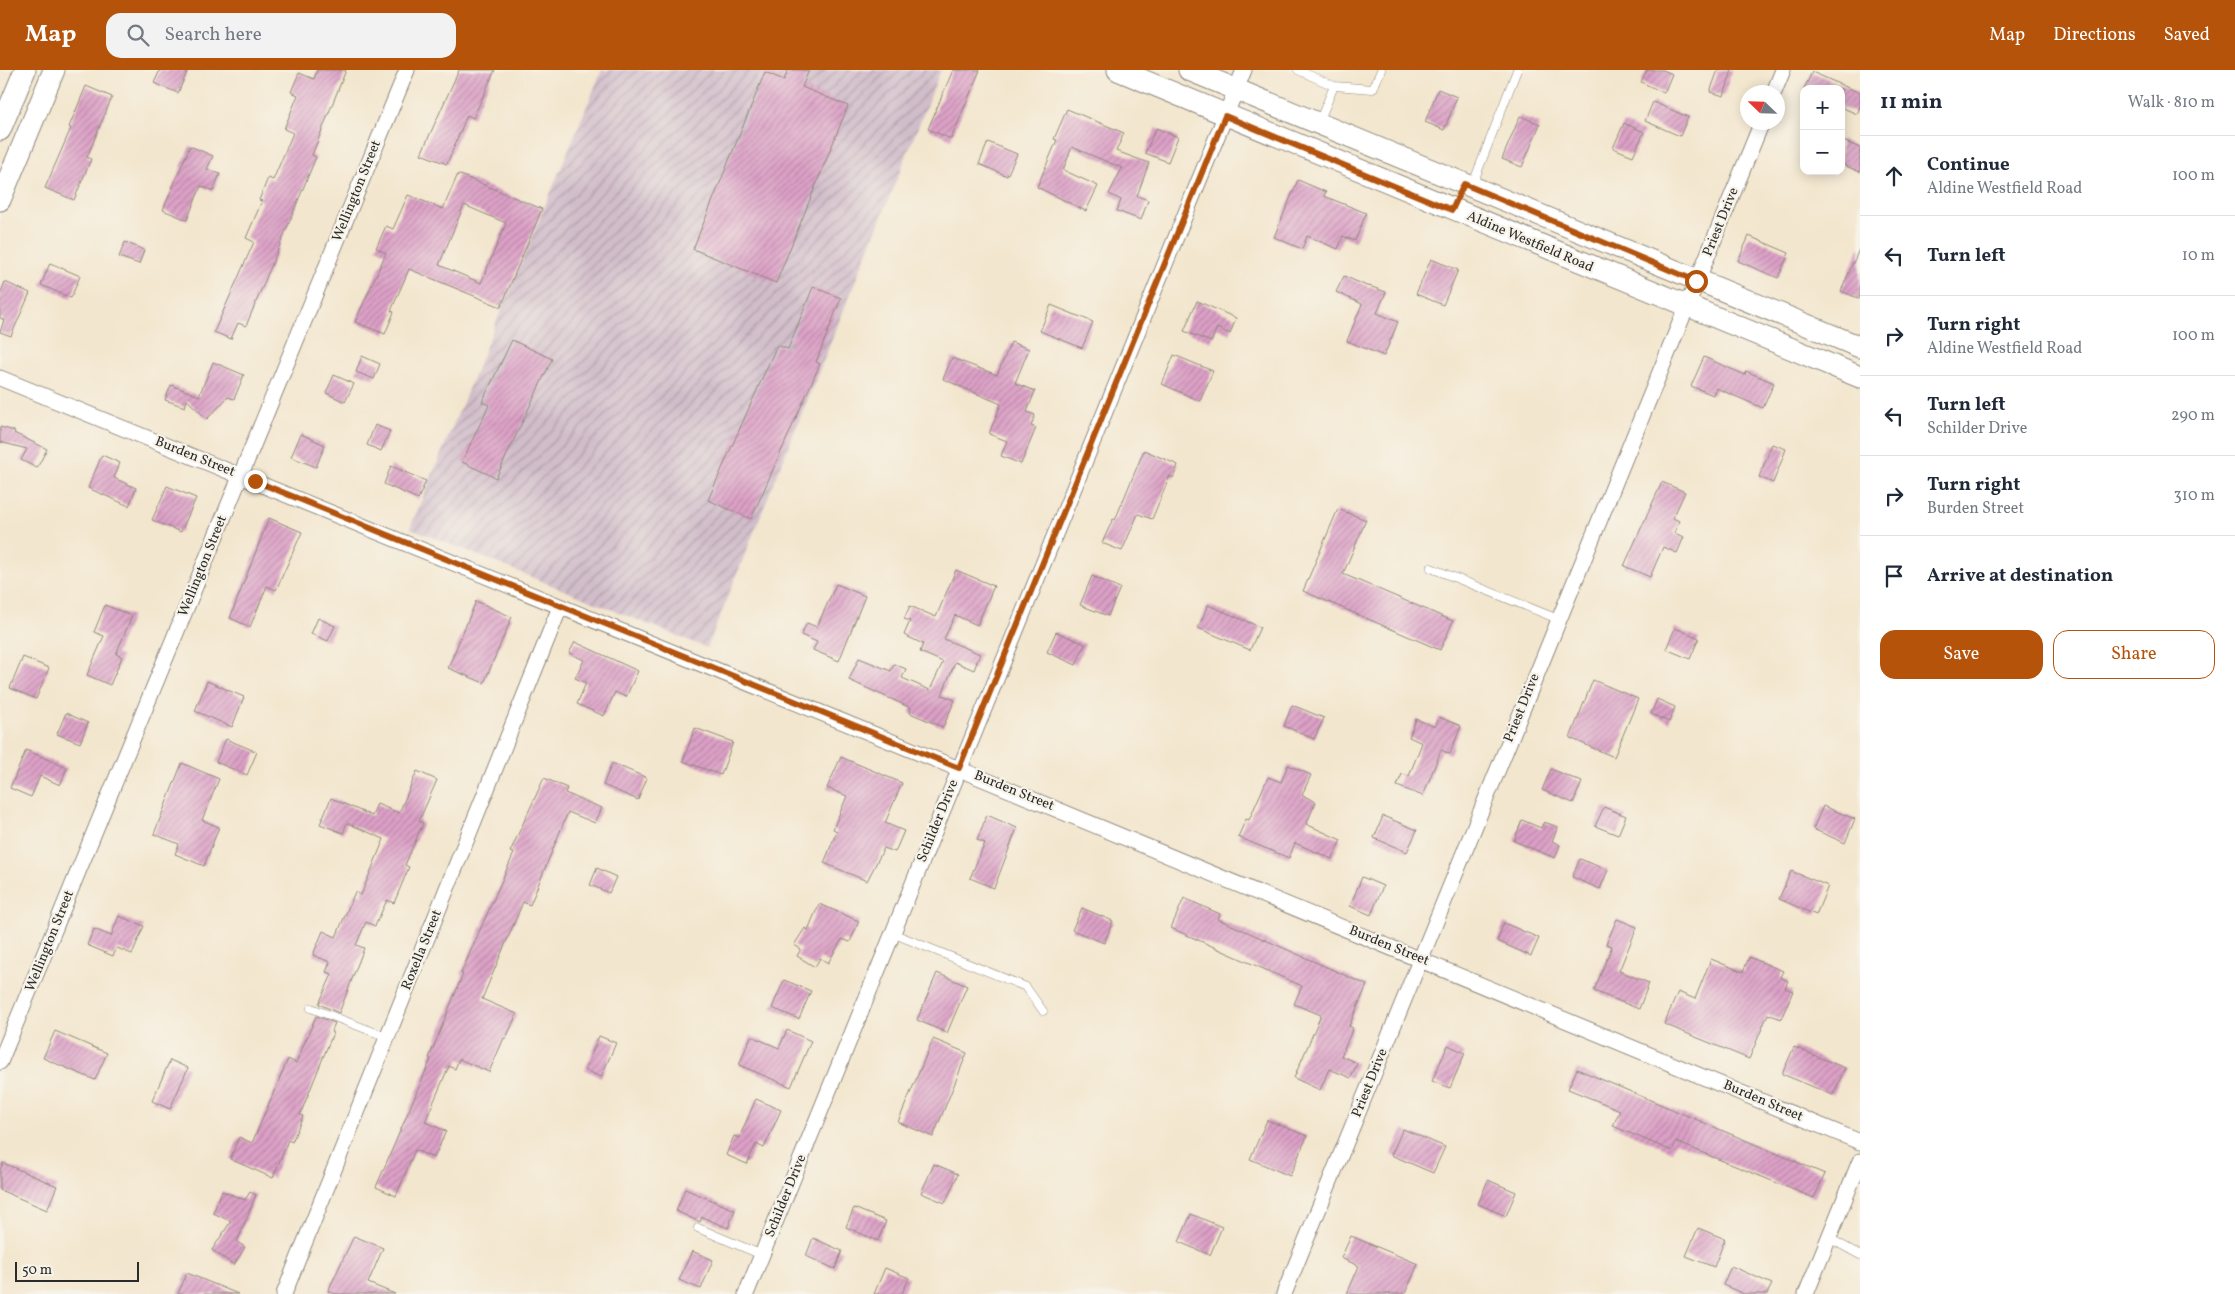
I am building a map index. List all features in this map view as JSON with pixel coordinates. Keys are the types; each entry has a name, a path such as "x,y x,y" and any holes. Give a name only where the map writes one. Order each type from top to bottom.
{"main road":[{"path":"0,130 25,70"},
{"name":"Aldine Westfield Road","path":"1118,70 1452,210 1860,377"},
{"name":"Aldine Westfield Road","path":"1188,70 1860,347"},
{"path":"0,200 49,72"},
{"path":"1452,210 1468,186"}],"street":[{"name":"Wellington Street","path":"0,1062 407,70"},
{"name":"Schilder Drive","path":"746,1294 1244,70"},
{"path":"1777,85 1783,70"},
{"name":"Priest Drive","path":"1284,1294 1759,130"},
{"name":"Burden Street","path":"0,378 959,768 1860,1142"},
{"name":"Roxella Street","path":"284,1294 560,607"},
{"path":"1806,1294 1860,1161"}],"lane":[{"path":"1298,70 1334,86 1373,89 1381,70"},
{"path":"1468,186 1517,70"},
{"path":"1318,124 1334,86"},
{"path":"1431,568 1558,619"},
{"path":"892,933 1026,987 1043,1011"},
{"path":"311,1008 387,1037"},
{"path":"698,1228 762,1255"},
{"path":"1829,1238 1860,1255"}],"shaded area":[{"path":"602,70 941,70 707,648 410,528"}],"building":[{"path":"160,70 188,70 178,93 154,83"},
{"path":"317,70 346,70 312,155 316,157 246,326 238,323 231,339 214,332 254,242 246,238 262,201 259,200 268,178 273,180 293,133 284,129 298,95 291,92 299,73 314,79"},
{"path":"459,70 495,70 473,118 467,115 447,164 421,154"},
{"path":"788,70 809,70 802,87 848,106 776,283 693,249 765,72 784,80"},
{"path":"953,70 980,70 951,139 928,129"},
{"path":"1647,70 1663,70 1672,74 1664,93 1641,82"},
{"path":"1718,70 1732,70 1724,96 1710,92"},
{"path":"1812,72 1842,85 1806,85"},
{"path":"86,86 112,97 87,157 91,159 74,200 45,188 71,128 69,127"},
{"path":"1845,86 1860,93 1860,107 1857,114 1845,109"},
{"path":"1438,89 1457,97 1444,130 1425,122"},
{"path":"1653,102 1688,117 1680,136 1645,121"},
{"path":"1067,109 1124,133 1116,151 1149,163 1137,196 1148,200 1141,220 1117,211 1121,200 1109,194 1122,168 1072,147 1063,170 1098,186 1086,211 1037,187 1057,140 1054,139"},
{"path":"1520,116 1540,124 1522,167 1502,159"},
{"path":"1624,123 1644,132 1633,156 1613,148"},
{"path":"1156,128 1178,137 1168,162 1145,153"},
{"path":"988,142 1017,154 1007,176 979,164"},
{"path":"1845,142 1860,148 1860,172 1845,166"},
{"path":"190,146 213,156 207,169 220,174 213,191 201,186 187,220 163,210"},
{"path":"458,174 542,209 501,307 409,269 391,311 394,312 385,334 355,322 386,253 376,248 386,226 393,229 408,195 443,209","holes":["464,205 506,223 481,283 439,265"]},
{"path":"1298,180 1326,192 1324,196 1366,213 1355,241 1343,236 1338,249 1307,236 1302,249 1274,237"},
{"path":"1749,236 1789,253 1778,278 1738,261"},
{"path":"125,242 144,250 139,264 119,257"},
{"path":"1860,247 1860,299 1841,291"},
{"path":"1431,259 1458,270 1443,305 1416,294"},
{"path":"50,263 80,276 71,298 41,285"},
{"path":"1344,276 1386,292 1377,313 1398,322 1384,356 1347,341 1362,304 1336,292"},
{"path":"5,282 30,293 11,336 0,332 4,320 0,318 0,294"},
{"path":"813,287 841,298 816,362 820,364 751,519 708,500 777,345 788,349"},
{"path":"1197,301 1236,318 1230,334 1217,328 1211,342 1184,331"},
{"path":"1051,305 1093,322 1082,348 1040,331"},
{"path":"512,340 552,359 496,478 462,462 489,405 482,402"},
{"path":"1011,342 1029,349 1015,383 1035,391 1027,412 1035,415 1031,426 1036,428 1021,464 1001,456 1007,441 989,434 1001,404 943,379 952,358 997,375"},
{"path":"1174,355 1213,371 1200,401 1162,384"},
{"path":"362,356 380,364 374,379 356,372"},
{"path":"1704,357 1745,375 1746,371 1774,383 1763,408 1716,388 1713,395 1691,386"},
{"path":"213,362 244,375 234,399 228,397 207,419 187,400 185,407 165,400 171,385 199,396"},
{"path":"334,375 354,384 345,402 326,393"},
{"path":"375,425 390,431 381,451 367,445"},
{"path":"0,427 15,431 14,433 47,449 37,468 21,460 27,449 0,442"},
{"path":"301,434 325,445 316,467 291,457"},
{"path":"1772,444 1786,449 1773,483 1759,477"},
{"path":"1144,450 1178,465 1173,478 1170,476 1152,519 1138,514 1122,551 1102,543 1113,519 1115,520"},
{"path":"102,455 120,463 114,478 136,488 129,506 88,488"},
{"path":"391,466 426,481 418,499 384,484"},
{"path":"1662,482 1685,492 1673,518 1679,521 1674,533 1684,537 1677,553 1663,547 1650,577 1624,566"},
{"path":"167,486 196,498 181,532 152,520"},
{"path":"1338,509 1366,520 1343,574 1453,621 1440,650 1303,591"},
{"path":"269,518 302,532 276,590 267,586 250,627 230,618"},
{"path":"956,570 994,586 977,625 955,615 944,639 980,654 974,670 955,662 942,695 955,700 943,727 910,713 911,708 849,680 859,658 891,671 894,664 906,669 902,678 930,690 943,662 920,652 923,644 904,635 910,621 904,619 910,606 936,617"},
{"path":"1092,576 1120,588 1108,616 1080,605"},
{"path":"836,584 865,596 839,661 813,650 817,642 801,635 807,623 817,627"},
{"path":"476,601 512,617 484,683 448,668"},
{"path":"105,605 132,616 116,654 122,657 110,685 87,675 104,636 94,632"},
{"path":"1208,605 1260,627 1250,650 1198,628"},
{"path":"318,618 335,626 328,641 311,634"},
{"path":"1675,628 1699,638 1690,659 1666,649"},
{"path":"1056,632 1085,644 1076,665 1047,652"},
{"path":"575,642 638,671 626,697 615,692 604,716 577,704 586,683 575,678 584,660 569,653"},
{"path":"23,657 49,668 36,699 10,688"},
{"path":"1593,680 1638,699 1614,757 1570,738"},
{"path":"207,681 244,697 232,727 195,711"},
{"path":"1657,699 1675,707 1669,722 1651,714"},
{"path":"1292,705 1324,718 1314,739 1284,726"},
{"path":"66,713 88,723 80,743 57,734"},
{"path":"1439,717 1461,726 1450,754 1441,750 1423,796 1397,786 1402,774 1409,776 1422,743 1409,737 1416,719 1435,727"},
{"path":"695,728 733,742 721,775 683,761"},
{"path":"226,739 257,752 247,775 216,762"},
{"path":"26,750 67,768 60,785 40,776 31,797 10,788"},
{"path":"841,757 902,783 885,823 904,831 895,852 884,848 867,881 824,863 837,831 833,829 847,796 827,788"},
{"path":"182,763 219,779 202,820 219,827 204,866 175,854 179,844 154,834"},
{"path":"612,763 647,778 638,800 603,785"},
{"path":"1288,765 1311,775 1302,795 1316,802 1306,824 1341,840 1332,859 1295,843 1289,858 1238,837 1246,819 1249,820 1268,777 1281,782"},
{"path":"1551,769 1582,782 1573,803 1542,790"},
{"path":"417,771 437,780 419,821 423,823 405,865 409,867 394,903 387,900 375,926 366,922 356,945 364,948 339,1013 319,1004 332,974 326,972 330,962 313,955 323,931 336,937 355,892 361,895 384,839 347,823 343,833 320,824 331,798 372,816 377,804 399,813"},
{"path":"544,778 567,788 565,793 602,808 595,823 568,812 530,905 523,902 482,999 517,1014 489,1072 459,1059 455,1069 449,1066 425,1122 446,1131 434,1158 415,1150 396,1196 376,1187 431,1059 429,1058 463,974 461,973 514,853 510,852"},
{"path":"1823,806 1855,819 1845,843 1813,829"},
{"path":"1604,807 1626,816 1618,835 1595,826"},
{"path":"987,815 1017,828 994,888 970,878 985,843 977,840"},
{"path":"1383,816 1417,830 1407,852 1374,838"},
{"path":"1522,820 1541,828 1544,822 1558,827 1552,841 1560,845 1555,858 1514,841"},
{"path":"1580,859 1608,870 1600,889 1572,877"},
{"path":"597,868 616,877 609,893 590,885"},
{"path":"1791,871 1828,886 1816,915 1779,899"},
{"path":"1362,877 1383,886 1371,915 1350,906"},
{"path":"1184,898 1220,914 1218,919 1367,985 1349,1026 1353,1028 1341,1056 1357,1063 1351,1078 1329,1069 1320,1090 1294,1078 1321,1015 1294,1004 1302,986 1171,928"},
{"path":"819,904 859,921 850,942 842,939 828,963 820,958 815,967 797,956 801,949 794,945 805,928 808,930"},
{"path":"1082,908 1113,921 1104,943 1072,930"},
{"path":"119,916 144,926 132,954 117,948 113,956 87,945 94,929 111,936"},
{"path":"1617,919 1637,927 1619,971 1649,983 1639,1009 1594,991 1612,946 1606,944"},
{"path":"1504,923 1539,938 1531,956 1497,941"},
{"path":"1749,957 1783,971 1780,977 1788,981 1785,988 1793,991 1781,1019 1768,1014 1749,1059 1664,1024 1678,992 1695,999 1711,959 1743,972"},
{"path":"937,973 967,986 947,1033 917,1020"},
{"path":"784,980 811,991 799,1019 772,1008"},
{"path":"316,1016 335,1023 331,1032 333,1033 300,1115 303,1116 292,1142 288,1140 273,1178 230,1159 239,1137 252,1143 288,1059 296,1063"},
{"path":"787,1030 811,1041 791,1087 739,1065 751,1036 779,1048"},
{"path":"55,1031 107,1053 95,1080 43,1058"},
{"path":"599,1036 616,1043 601,1077 585,1070"},
{"path":"933,1039 967,1053 933,1137 898,1122"},
{"path":"1448,1045 1465,1053 1450,1088 1432,1081"},
{"path":"1794,1047 1845,1068 1833,1095 1782,1074"},
{"path":"170,1060 188,1068 170,1109 152,1101"},
{"path":"1577,1069 1825,1174 1814,1198 1676,1142 1672,1151 1613,1126 1620,1110 1568,1089"},
{"path":"756,1099 781,1110 764,1148 756,1144 747,1164 726,1155 734,1136 739,1138"},
{"path":"1267,1120 1307,1136 1290,1176 1250,1159"},
{"path":"1403,1129 1445,1147 1433,1173 1391,1155"},
{"path":"3,1163 57,1186 47,1210 0,1190 0,1171"},
{"path":"934,1164 958,1174 945,1203 921,1193"},
{"path":"1488,1180 1516,1192 1506,1216 1478,1204"},
{"path":"685,1189 735,1210 728,1228 702,1217 700,1222 676,1211"},
{"path":"222,1191 245,1200 250,1192 256,1195 237,1242 245,1247 234,1265 212,1250 231,1221 213,1213"},
{"path":"854,1208 886,1221 878,1241 846,1227"},
{"path":"1191,1214 1222,1227 1210,1255 1179,1242"},
{"path":"1698,1228 1725,1239 1714,1267 1686,1256"},
{"path":"354,1236 383,1248 368,1283 395,1294 336,1294 328,1291"},
{"path":"1351,1236 1418,1264 1405,1294 1347,1294 1359,1266 1341,1258"},
{"path":"813,1238 842,1251 835,1269 806,1256"},
{"path":"692,1251 713,1260 701,1289 679,1280"},
{"path":"1731,1266 1772,1284 1767,1294 1744,1294 1723,1285"},
{"path":"885,1268 909,1278 902,1294 874,1294"},
{"path":"187,1273 238,1294 178,1294"}],"route":[{"path":"255,481 560,607 959,768 1225,116 1452,210 1464,184 1696,281"}]}
